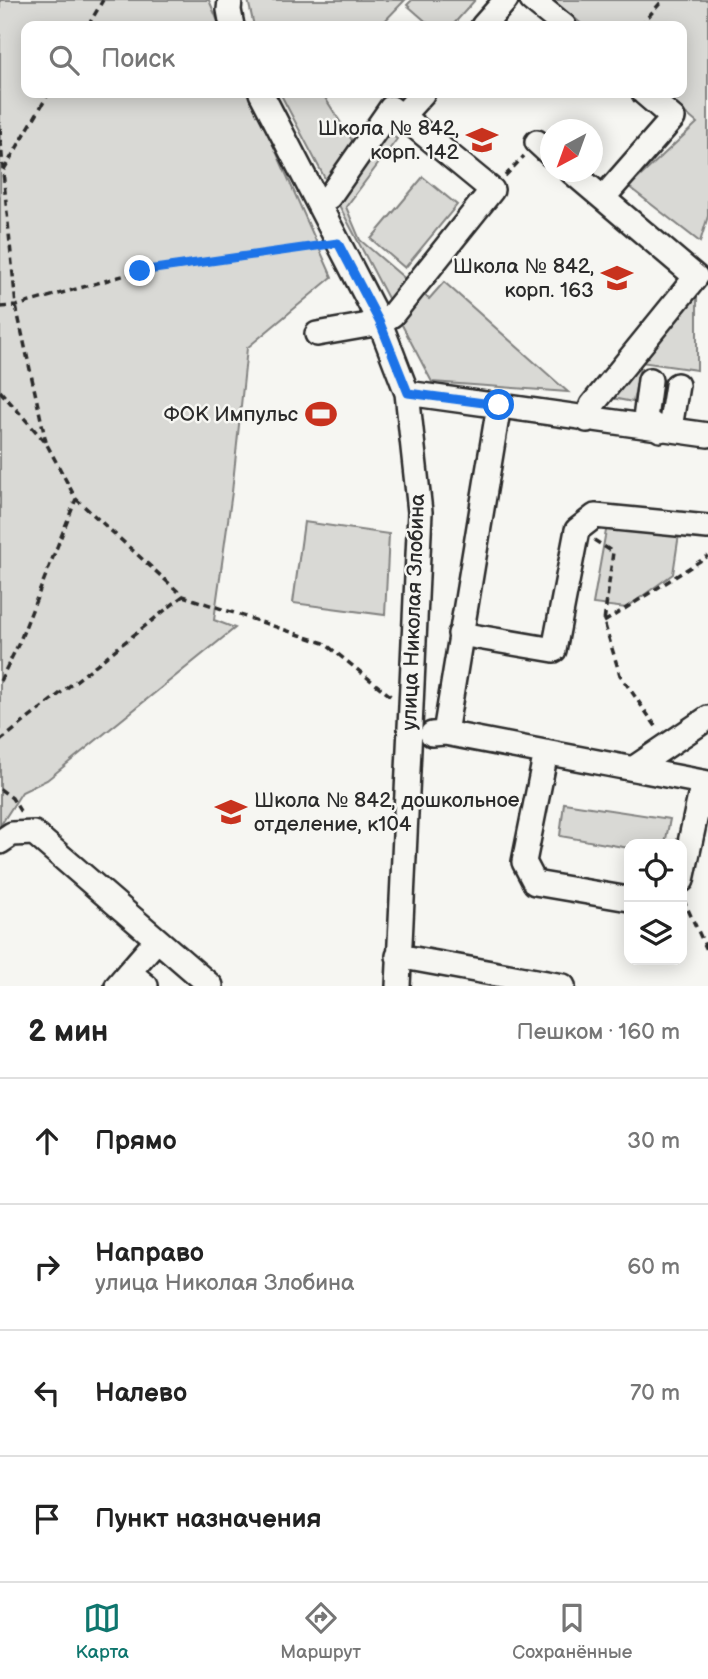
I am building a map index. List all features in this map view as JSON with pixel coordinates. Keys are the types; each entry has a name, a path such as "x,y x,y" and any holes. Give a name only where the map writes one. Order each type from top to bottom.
{"street":[{"path":"230,0 231,21"},
{"path":"487,21 506,0"},
{"path":"532,0 558,21"},
{"name":"улица Николая Злобина","path":"264,98 380,323 408,393 420,512 398,986"},
{"path":"402,116 418,98"},
{"path":"603,198 673,118 650,98"},
{"path":"317,203 329,197 391,108 492,190 392,316 380,323 317,334"},
{"path":"584,182 696,277 592,405 587,420"},
{"path":"650,380 645,419 660,430"},
{"path":"660,430 671,422 677,385"},
{"path":"408,393 708,435"},
{"path":"445,733 499,405"},
{"path":"460,634 554,650 577,530 595,516 708,527"},
{"path":"634,768 708,718"},
{"path":"410,736 445,733 706,782 687,860"},
{"path":"546,752 524,862 535,883 624,898"},
{"path":"0,842 12,834 34,834 210,986"},
{"path":"131,981 157,940"},
{"path":"398,956 562,986"}],"path":[{"path":"91,21 103,0"},
{"path":"644,21 663,0"},
{"path":"3,171 46,98"},
{"path":"0,128 16,306 46,443"},
{"path":"492,190 540,151"},
{"path":"0,307 16,306 140,271 338,243"},
{"path":"0,391 46,443 76,499 184,596 324,643 411,713"},
{"path":"0,681 19,643 76,499"},
{"path":"577,530 613,552 604,622 620,675 668,744"},
{"path":"604,622 708,556"},
{"path":"0,741 184,596"},
{"path":"0,789 12,798 34,834"},
{"path":"684,902 708,953"}],"shaded area":[{"path":"0,0 209,0 218,21 21,21 21,98 252,98 332,277 247,348 232,492 214,620 235,628 47,780 22,792 0,826"},
{"path":"248,0 405,0 385,21 253,21"},
{"path":"412,0 475,0 456,21 425,21 407,5"},
{"path":"553,0 708,0 708,216 700,242 629,187 697,123 668,98 687,98 687,21 578,21"},
{"path":"283,98 325,98 365,161 385,130 397,139 346,207 360,240 429,299 444,282 568,392 432,382"},
{"path":"423,177 457,205 405,268 371,239"},
{"path":"697,287 697,370 641,362 633,402 602,396"},
{"path":"304,522 389,534 385,615 293,603"},
{"path":"607,525 679,534 673,574 626,608 593,604"},
{"path":"564,803 670,819 666,839 624,839 624,847 560,836"}],"place":[{"name":"Школа № 842, корп. 142","path":"482,140"},
{"name":"Школа № 842, корп. 163","path":"617,278"},
{"name":"ФОК Импульс","path":"321,414"},
{"name":"Школа № 842, дошкольное отделение, к104","path":"231,812"}],"route":[{"path":"140,271 338,243 380,323 408,393 499,405"}]}
